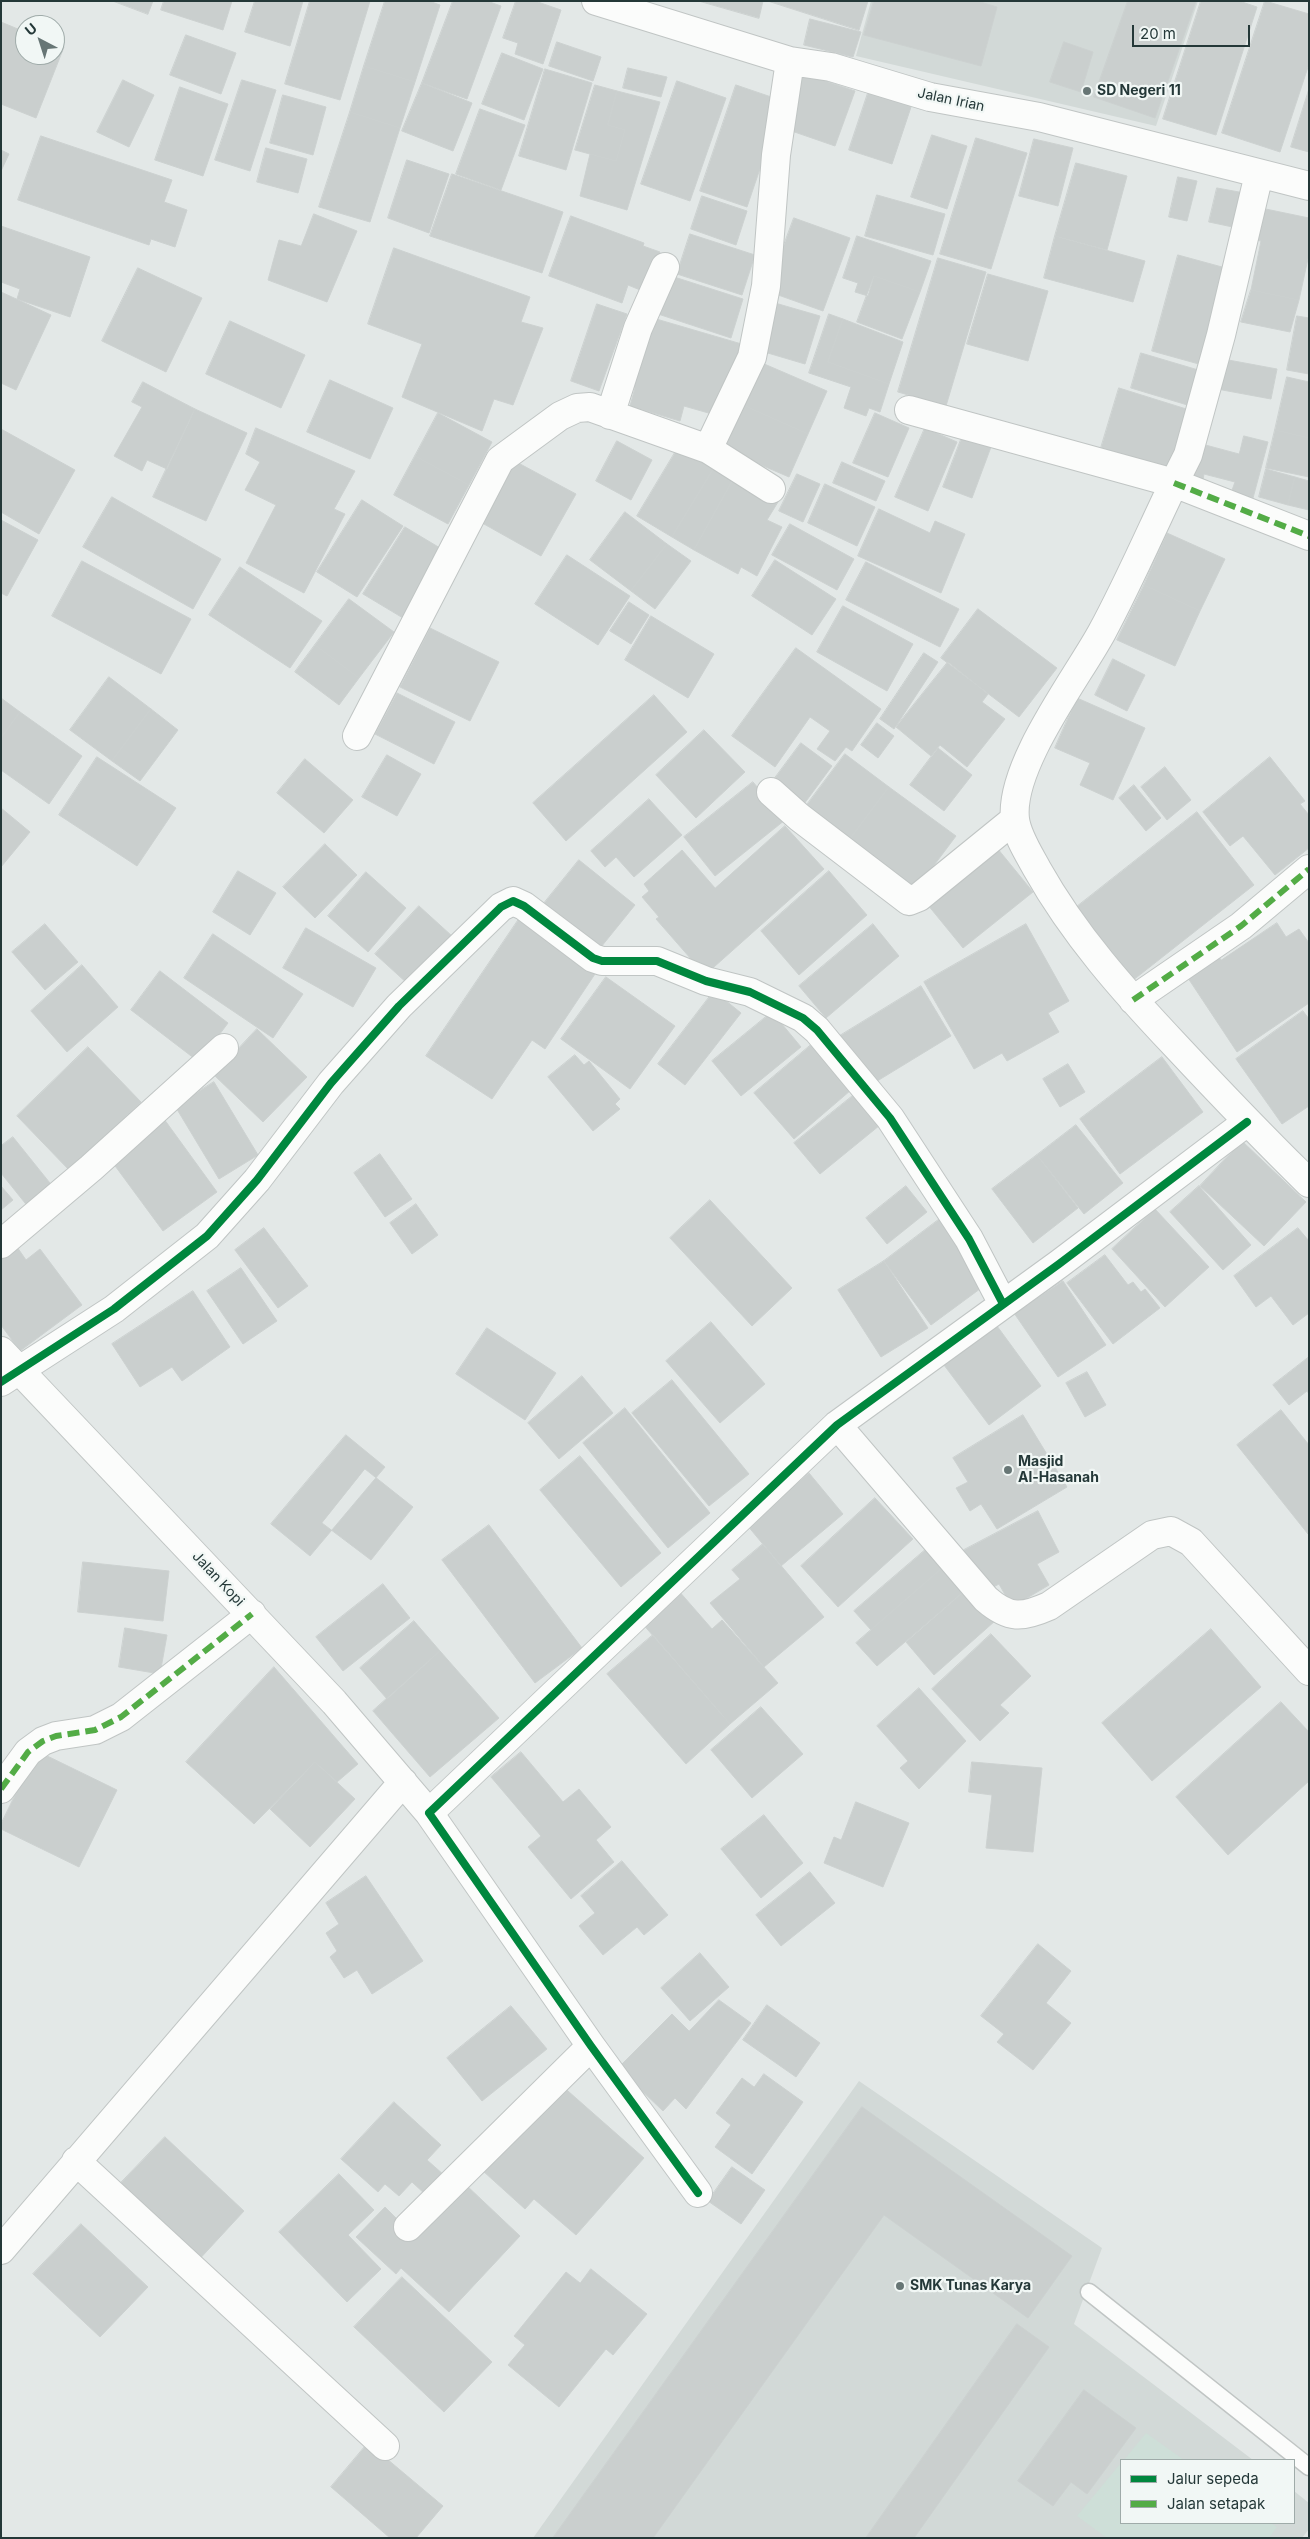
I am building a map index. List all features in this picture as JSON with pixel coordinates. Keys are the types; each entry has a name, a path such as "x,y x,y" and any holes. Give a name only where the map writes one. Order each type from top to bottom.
{"street":[{"name":"Jalan Irian","path":"596,1 790,61 830,67 930,97 1039,117 1309,186"},
{"path":"708,449 752,357 766,286 776,155 790,61"},
{"path":"1259,174 1221,335 1188,455 1102,633 1067,690 1032,753 1022,777 1015,819 1021,838 1053,898 1084,940 1133,1000 1248,1122 1309,1183"},
{"path":"610,415 638,328 664,267"},
{"path":"357,736 500,460 569,411 590,407 708,449 771,489"},
{"path":"909,410 1174,483 1309,536"},
{"path":"771,792 799,817 909,901 919,897 1015,819"},
{"path":"1133,1000 1241,926 1309,869"},
{"path":"7,1368 114,1309 207,1236 257,1180 331,1083 398,1006 501,907 513,902 524,906 593,958 602,961 657,961 706,980 750,992 803,1018 831,1045 890,1118 969,1239 1003,1304"},
{"path":"1,1244 91,1168 224,1048"},
{"path":"430,1813 837,1425 1248,1122"},
{"name":"Jalan Kopi","path":"7,1368 252,1614 334,1702 430,1813 591,2046 698,2193"},
{"path":"837,1425 986,1600 999,1610 1015,1616 1033,1613 1049,1606 1152,1534 1171,1531 1191,1542 1309,1671"},
{"path":"1,1789 28,1752 43,1741 56,1736 95,1730 121,1717 252,1614"},
{"path":"1,2250 403,1782"},
{"path":"408,2227 591,2046"},
{"path":"76,2161 385,2446"}],"lane":[{"path":"1089,2292 1309,2467"}],"shaded area":[{"name":"SD Negeri 11","path":"871,1 1198,1 1156,126 856,56"},
{"name":"SMK Tunas Karya","path":"859,2081 1102,2248 1074,2324 1252,2459 1120,2459 1120,2524 1295,2524 1295,2492 1309,2503 1309,2529 1302,2538 533,2538"},
{"path":"1146,2433 1183,2459 1125,2459"},
{"path":"1120,2464 1120,2524 1272,2524 1277,2527 1269,2538 1107,2538 1077,2516"}],"building":[{"path":"113,1 153,1 148,14"},
{"path":"164,1 232,1 223,30 161,10"},
{"path":"255,1 303,1 290,46 245,32"},
{"path":"310,1 370,1 340,100 285,84"},
{"path":"385,1 429,1 440,5 415,82 364,66"},
{"path":"453,1 487,1 501,6 467,99 422,83"},
{"path":"516,1 535,1 561,10 543,64 515,54 518,43 503,38"},
{"path":"699,1 763,1 759,18"},
{"path":"768,1 868,1 859,30"},
{"path":"874,1 977,1 997,7 981,66 864,35"},
{"path":"1128,1 1196,1 1155,118 1094,97"},
{"path":"1201,1 1239,1 1257,7 1216,135 1163,119"},
{"path":"1265,1 1309,14 1309,64 1280,152 1222,133"},
{"path":"810,19 861,32 853,57 804,45"},
{"path":"1,22 15,28 15,65 57,65 36,118 1,104"},
{"path":"186,35 236,53 221,94 170,75"},
{"path":"557,42 601,57 593,81 549,66"},
{"path":"1064,42 1093,52 1081,92 1050,82"},
{"path":"502,53 543,69 524,120 482,104"},
{"path":"364,66 415,82 400,128 350,112"},
{"path":"628,68 667,77 661,97 623,88"},
{"path":"545,69 592,83 566,170 519,156"},
{"path":"802,73 855,91 835,146 783,128"},
{"path":"123,80 154,95 129,147 97,132"},
{"path":"242,80 276,90 250,171 215,160"},
{"path":"677,81 726,98 690,201 641,184"},
{"path":"422,83 472,103 453,151 402,131"},
{"path":"595,85 617,91 608,125 625,130 616,161 575,150"},
{"path":"736,85 783,101 747,207 700,191"},
{"path":"180,87 228,104 203,176 155,160"},
{"path":"1309,89 1309,152 1291,147"},
{"path":"869,90 912,104 892,164 849,150"},
{"path":"617,91 660,102 627,210 580,196 590,154 616,161 625,130 608,125"},
{"path":"283,95 326,107 313,155 270,143"},
{"path":"480,109 525,125 501,190 456,174"},
{"path":"350,112 400,128 370,222 319,207"},
{"path":"932,135 967,146 947,209 911,197"},
{"path":"41,136 172,180 164,202 187,210 175,247 151,239 149,245 18,200"},
{"path":"976,138 1027,153 991,269 940,254"},
{"path":"1034,139 1073,148 1058,206 1019,196"},
{"path":"266,148 307,159 298,193 257,182"},
{"path":"1,150 9,154 1,171"},
{"path":"407,160 449,174 429,233 388,218"},
{"path":"1076,163 1127,176 1107,250 1055,236"},
{"path":"452,174 563,212 542,273 430,236"},
{"path":"1178,177 1197,181 1187,221 1169,217"},
{"path":"1217,188 1250,194 1242,229 1209,222"},
{"path":"877,195 945,214 933,255 865,236"},
{"path":"702,196 747,211 736,245 691,229"},
{"path":"1256,207 1309,218 1309,254 1299,300 1251,290 1261,241 1249,239"},
{"path":"314,214 357,231 327,302 268,280 279,240 301,246"},
{"path":"571,216 644,243 643,246 660,252 645,292 628,285 622,303 549,276"},
{"path":"794,218 850,238 823,311 767,291"},
{"path":"1,226 90,257 70,317 17,299 20,289 1,282"},
{"path":"690,234 755,255 742,295 677,274"},
{"path":"857,236 931,261 920,292 874,276 868,296 855,292 858,283 843,278"},
{"path":"1055,236 1145,261 1133,302 1044,278"},
{"path":"394,248 530,297 521,322 543,328 513,405 494,399 482,431 402,397 422,344 368,324"},
{"path":"1178,255 1233,270 1206,366 1152,351"},
{"path":"938,258 986,272 946,406 898,392"},
{"path":"138,268 202,298 166,372 102,341"},
{"path":"988,274 1048,291 1028,361 967,344"},
{"path":"671,276 743,299 731,338 658,314"},
{"path":"874,276 920,292 902,339 857,322"},
{"path":"1251,290 1299,300 1290,332 1241,322"},
{"path":"1,292 51,315 16,390 1,383"},
{"path":"775,303 820,316 805,364 761,351"},
{"path":"597,304 627,314 599,391 571,381"},
{"path":"829,314 843,319 828,362 889,384 880,412 869,408 866,416 844,408 851,387 809,373"},
{"path":"646,316 745,345 712,414 684,406 680,421 630,406 635,388 626,384"},
{"path":"1297,316 1309,318 1309,374 1287,370"},
{"path":"843,319 903,342 889,384 828,362"},
{"path":"230,321 305,355 281,408 206,374"},
{"path":"1141,353 1205,372 1194,407 1131,388"},
{"path":"1223,359 1277,369 1271,399 1217,389"},
{"path":"762,363 827,391 808,434 743,405"},
{"path":"1287,377 1309,382 1309,438 1275,430"},
{"path":"330,380 393,408 370,459 307,432"},
{"path":"143,382 195,409 167,469 147,460 142,471 114,456 142,407 132,402"},
{"path":"1119,388 1196,412 1177,471 1101,448"},
{"path":"743,405 808,434 789,477 724,449"},
{"path":"195,409 247,433 206,521 153,497"},
{"path":"438,413 492,442 469,485 415,456"},
{"path":"875,413 909,428 888,477 853,463"},
{"path":"256,428 355,471 334,509 345,514 304,593 246,563 276,505 245,490 260,462 246,454"},
{"path":"925,428 957,442 928,511 895,497"},
{"path":"1,429 75,470 39,534 1,512"},
{"path":"1275,430 1309,438 1309,477 1266,468"},
{"path":"1244,436 1268,442 1253,498 1231,493 1235,482 1204,474 1202,486 1188,482 1198,443 1239,454"},
{"path":"962,437 991,447 972,498 943,487"},
{"path":"617,441 652,460 631,500 596,481"},
{"path":"679,446 714,468 672,537 637,516"},
{"path":"415,456 469,485 448,524 394,495"},
{"path":"509,458 576,494 541,556 475,519"},
{"path":"842,462 885,481 876,501 833,483"},
{"path":"714,468 734,478 694,550 672,537"},
{"path":"1266,469 1295,477 1288,505 1259,497"},
{"path":"797,474 820,484 803,522 779,511"},
{"path":"1295,477 1309,481 1309,510 1288,505"},
{"path":"734,478 778,502 767,520 782,527 757,576 741,567 738,574 694,550"},
{"path":"825,484 875,507 857,546 808,523"},
{"path":"112,497 221,559 193,609 83,547"},
{"path":"362,500 403,526 357,597 317,572"},
{"path":"879,509 930,533 935,521 965,534 941,593 858,556"},
{"path":"625,512 667,544 631,591 590,560"},
{"path":"1,520 38,540 7,596 1,593"},
{"path":"790,524 854,559 837,590 772,555"},
{"path":"405,527 450,554 408,621 363,594"},
{"path":"1167,533 1225,559 1200,611 1144,585"},
{"path":"667,544 691,561 655,609 631,591"},
{"path":"567,555 630,596 598,645 535,604"},
{"path":"775,560 836,599 812,635 752,596"},
{"path":"82,561 191,619 161,674 52,616"},
{"path":"866,562 959,609 940,647 846,600"},
{"path":"240,567 322,621 290,668 209,615"},
{"path":"1144,585 1200,611 1175,666 1117,640"},
{"path":"349,599 394,632 359,678 315,645"},
{"path":"629,602 649,615 631,644 610,631"},
{"path":"843,606 913,644 887,691 817,652"},
{"path":"978,609 1057,668 1019,717 941,658"},
{"path":"651,616 714,654 688,698 625,660"},
{"path":"430,628 499,662 470,721 400,687"},
{"path":"315,645 359,678 339,705 295,672"},
{"path":"796,648 881,709 852,751 846,747 835,761 817,749 830,731 810,717 775,767 732,736"},
{"path":"924,653 938,662 894,729 880,719"},
{"path":"1113,659 1145,675 1127,711 1095,695"},
{"path":"948,662 988,694 982,702 1005,719 967,767 940,745 931,756 896,727"},
{"path":"109,677 151,709 112,761 70,730"},
{"path":"397,693 455,722 434,764 375,734"},
{"path":"654,695 687,732 566,841 533,803"},
{"path":"1,698 20,712 1,738"},
{"path":"1077,698 1145,728 1113,800 1080,785 1090,763 1055,748"},
{"path":"151,709 178,730 140,781 112,761"},
{"path":"20,712 82,756 49,804 1,770 1,738"},
{"path":"877,723 894,736 878,758 861,745"},
{"path":"704,730 745,772 696,818 656,775"},
{"path":"801,743 832,766 804,804 772,782"},
{"path":"938,748 972,775 944,811 910,785"},
{"path":"845,754 889,787 844,847 800,814"},
{"path":"387,755 421,774 397,816 362,797"},
{"path":"97,757 176,808 137,866 59,815"},
{"path":"1270,757 1305,801 1300,804 1309,815 1309,848 1275,875 1243,836 1230,846 1203,812"},
{"path":"305,759 353,800 324,833 277,793"},
{"path":"1165,767 1191,800 1167,820 1141,787"},
{"path":"753,782 785,820 715,876 684,837"},
{"path":"1134,785 1161,818 1146,831 1119,798"},
{"path":"889,787 956,836 911,896 844,847"},
{"path":"649,799 682,835 634,877 616,857 605,867 591,851"},
{"path":"1,808 30,832 1,867"},
{"path":"1197,812 1254,885 1132,981 1074,909"},
{"path":"785,826 824,869 705,975 656,919 659,917 642,897 649,891 644,884 682,850 715,888"},
{"path":"993,843 1033,892 963,948 923,899"},
{"path":"325,844 357,875 315,918 283,887"},
{"path":"579,860 635,905 597,952 541,907"},
{"path":"238,871 276,893 250,935 213,912"},
{"path":"829,871 867,915 799,975 761,931"},
{"path":"366,872 406,908 368,952 328,916"},
{"path":"419,906 452,936 408,984 375,954"},
{"path":"519,919 597,971 545,1049 532,1040 492,1099 426,1056"},
{"path":"1277,923 1286,937 1299,929 1309,943 1309,1003 1237,1052 1184,972 1215,951 1221,960"},
{"path":"45,924 78,962 45,990 12,952"},
{"path":"873,924 899,956 826,1018 799,986"},
{"path":"1026,924 1069,1001 1048,1013 1059,1032 1007,1061 1002,1053 974,1069 924,982"},
{"path":"306,928 376,968 353,1007 283,968"},
{"path":"213,934 303,994 273,1038 184,978"},
{"path":"82,965 118,1007 67,1052 31,1011"},
{"path":"160,971 228,1023 199,1062 131,1010"},
{"path":"606,977 675,1026 630,1089 561,1039"},
{"path":"921,986 951,1036 869,1086 838,1037"},
{"path":"714,991 741,1013 685,1085 658,1064"},
{"path":"1303,1011 1309,1019 1309,1106 1282,1124 1236,1059"},
{"path":"772,1012 801,1047 741,1096 712,1061"},
{"path":"257,1029 307,1077 263,1122 214,1075"},
{"path":"818,1039 858,1084 794,1139 754,1093"},
{"path":"88,1047 141,1102 70,1171 17,1116"},
{"path":"575,1055 584,1065 589,1061 620,1099 615,1104 620,1109 593,1131 548,1077"},
{"path":"1162,1057 1203,1112 1120,1174 1080,1119"},
{"path":"1068,1064 1085,1092 1060,1107 1043,1079"},
{"path":"214,1082 258,1155 219,1179 175,1106"},
{"path":"860,1090 885,1121 820,1174 794,1143"},
{"path":"164,1119 217,1192 163,1231 110,1159"},
{"path":"1076,1125 1123,1183 1084,1214 1037,1155"},
{"path":"13,1137 58,1193 33,1213 1,1173 1,1146"},
{"path":"1242,1141 1306,1202 1264,1246 1200,1186"},
{"path":"380,1154 412,1199 385,1217 354,1173"},
{"path":"1037,1155 1078,1208 1033,1243 992,1189"},
{"path":"1,1186 13,1200 1,1210"},
{"path":"906,1186 927,1212 887,1244 866,1218"},
{"path":"1199,1186 1251,1245 1223,1270 1170,1212"},
{"path":"710,1200 792,1288 752,1326 670,1238"},
{"path":"416,1204 438,1235 412,1254 390,1223"},
{"path":"1155,1209 1209,1267 1165,1307 1112,1249"},
{"path":"941,1218 988,1283 931,1325 884,1261"},
{"path":"264,1228 308,1286 278,1308 235,1250"},
{"path":"1298,1228 1309,1241 1309,1313 1293,1325 1271,1296 1256,1307 1234,1276"},
{"path":"15,1244 26,1260 40,1249 82,1305 20,1351 1,1325 1,1255"},
{"path":"1105,1255 1128,1285 1133,1282 1141,1292 1145,1289 1160,1308 1113,1344 1067,1283"},
{"path":"884,1261 928,1328 881,1357 838,1290"},
{"path":"241,1268 277,1321 243,1344 207,1291"},
{"path":"1063,1281 1106,1345 1058,1377 1014,1313"},
{"path":"193,1291 230,1347 182,1381 172,1367 140,1387 112,1344"},
{"path":"711,1322 765,1384 720,1423 666,1361"},
{"path":"997,1326 1041,1386 989,1425 944,1365"},
{"path":"487,1328 556,1373 525,1420 456,1374"},
{"path":"1309,1357 1309,1394 1307,1391 1289,1405 1273,1385"},
{"path":"1087,1372 1106,1405 1085,1417 1066,1383"},
{"path":"582,1376 613,1413 559,1459 528,1423"},
{"path":"672,1380 749,1474 709,1506 632,1413"},
{"path":"625,1408 710,1513 668,1548 583,1443"},
{"path":"1281,1410 1309,1445 1308,1534 1237,1445"},
{"name":"Masjid Al-Hasanah","path":"1023,1415 1067,1487 997,1529 981,1504 970,1511 956,1488 968,1482 953,1458"},
{"path":"346,1435 385,1467 310,1556 271,1524"},
{"path":"580,1456 661,1553 621,1587 540,1490"},
{"path":"365,1469 413,1507 371,1560 322,1523"},
{"path":"809,1473 843,1514 781,1566 747,1525"},
{"path":"875,1498 913,1539 838,1607 801,1566"},
{"path":"1038,1511 1059,1552 1037,1564 1049,1585 1012,1607 999,1584 986,1591 964,1550"},
{"path":"489,1525 582,1648 535,1683 442,1560"},
{"path":"763,1544 824,1617 764,1667 710,1603 740,1579 732,1570"},
{"path":"931,1545 947,1564 871,1630 854,1611"},
{"path":"83,1562 169,1571 163,1621 78,1612"},
{"path":"947,1564 968,1588 877,1666 856,1643"},
{"path":"383,1584 410,1618 343,1671 316,1637"},
{"path":"968,1588 995,1621 934,1675 906,1642"},
{"path":"678,1590 712,1629 722,1620 778,1683 730,1724 641,1622"},
{"path":"414,1621 440,1651 387,1699 360,1668"},
{"path":"125,1628 167,1635 160,1674 119,1667"},
{"path":"1211,1629 1261,1687 1152,1781 1102,1723"},
{"path":"991,1634 1031,1676 1000,1705 1009,1713 980,1741 932,1689"},
{"path":"653,1635 730,1724 686,1764 607,1674"},
{"path":"440,1651 499,1718 430,1777 373,1711"},
{"path":"274,1667 358,1764 337,1782 315,1762 254,1824 186,1762"},
{"path":"919,1688 966,1741 919,1789 900,1768 908,1761 877,1726"},
{"path":"1281,1702 1309,1732 1309,1781 1228,1855 1176,1797"},
{"path":"761,1707 803,1754 752,1798 711,1750"},
{"path":"37,1751 117,1790 79,1867 1,1829 1,1824"},
{"path":"521,1752 563,1802 579,1789 611,1827 596,1840 614,1862 571,1899 528,1847 541,1836 491,1777"},
{"path":"315,1762 355,1799 310,1847 270,1809"},
{"path":"972,1762 1042,1768 1033,1852 986,1848 992,1795 969,1792"},
{"path":"856,1802 909,1823 883,1887 824,1863 834,1837 841,1840"},
{"path":"764,1815 803,1863 761,1898 721,1849"},
{"path":"622,1861 668,1915 644,1935 637,1927 603,1955 579,1926 595,1913 581,1896"},
{"path":"810,1872 835,1903 781,1946 756,1915"},
{"path":"366,1876 423,1961 372,1994 357,1970 344,1978 330,1957 337,1951 326,1933 339,1924 326,1903"},
{"path":"1038,1944 1071,1971 1046,2003 1071,2023 1033,2070 997,2042 1004,2034 981,2016"},
{"path":"700,1953 729,1987 690,2021 661,1988"},
{"path":"719,2000 751,2023 686,2109 675,2098 663,2111 618,2068 672,2014 689,2031"},
{"path":"767,2005 820,2043 796,2077 743,2040"},
{"path":"511,2006 547,2049 482,2101 447,2058"},
{"path":"764,2074 803,2102 752,2174 715,2147 731,2125 716,2113 742,2078 754,2087"},
{"path":"560,2084 644,2158 576,2235 534,2199 525,2209 483,2171"},
{"path":"394,2102 441,2145 427,2160 444,2175 426,2195 412,2182 399,2196 385,2184 378,2192 341,2159"},
{"path":"862,2107 1072,2256 1028,2318 884,2215 653,2538 553,2538"},
{"path":"165,2137 244,2211 195,2264 115,2189"},
{"path":"732,2167 765,2190 741,2224 708,2201"},
{"path":"339,2174 374,2210 348,2235 381,2269 347,2302 279,2232"},
{"path":"465,2184 520,2236 449,2312 401,2268 396,2274 356,2237 385,2207 415,2237"},
{"path":"81,2224 148,2287 100,2337 33,2274"},
{"path":"591,2269 647,2314 613,2355 606,2349 559,2407 508,2365 525,2345 514,2336 566,2272 580,2283"},
{"path":"402,2277 492,2362 444,2412 354,2327"},
{"path":"1017,2324 1049,2347 914,2538 866,2538"},
{"path":"1084,2390 1136,2428 1087,2494 1071,2482 1053,2506 1018,2481"},
{"path":"368,2443 443,2506 416,2538 390,2538 331,2487"}],"marked path":[{"path":"1174,483 1309,536"},
{"path":"1133,1000 1241,926 1309,869"},
{"path":"1,1789 28,1752 43,1741 56,1736 95,1730 121,1717 252,1614"}],"cycle path":[{"path":"1,1382 114,1309 207,1236 257,1180 331,1083 399,1006 501,907 513,901 524,906 593,958 602,961 657,961 706,981 750,992 803,1018 817,1030 890,1118 969,1239 1003,1304"},
{"path":"698,2193 591,2046 429,1813 837,1425 1059,1264 1247,1122"}],"place":[{"name":"SD Negeri 11","path":"1087,91"},
{"name":"Masjid Al-Hasanah","path":"1008,1470"},
{"name":"SMK Tunas Karya","path":"900,2286"}]}
